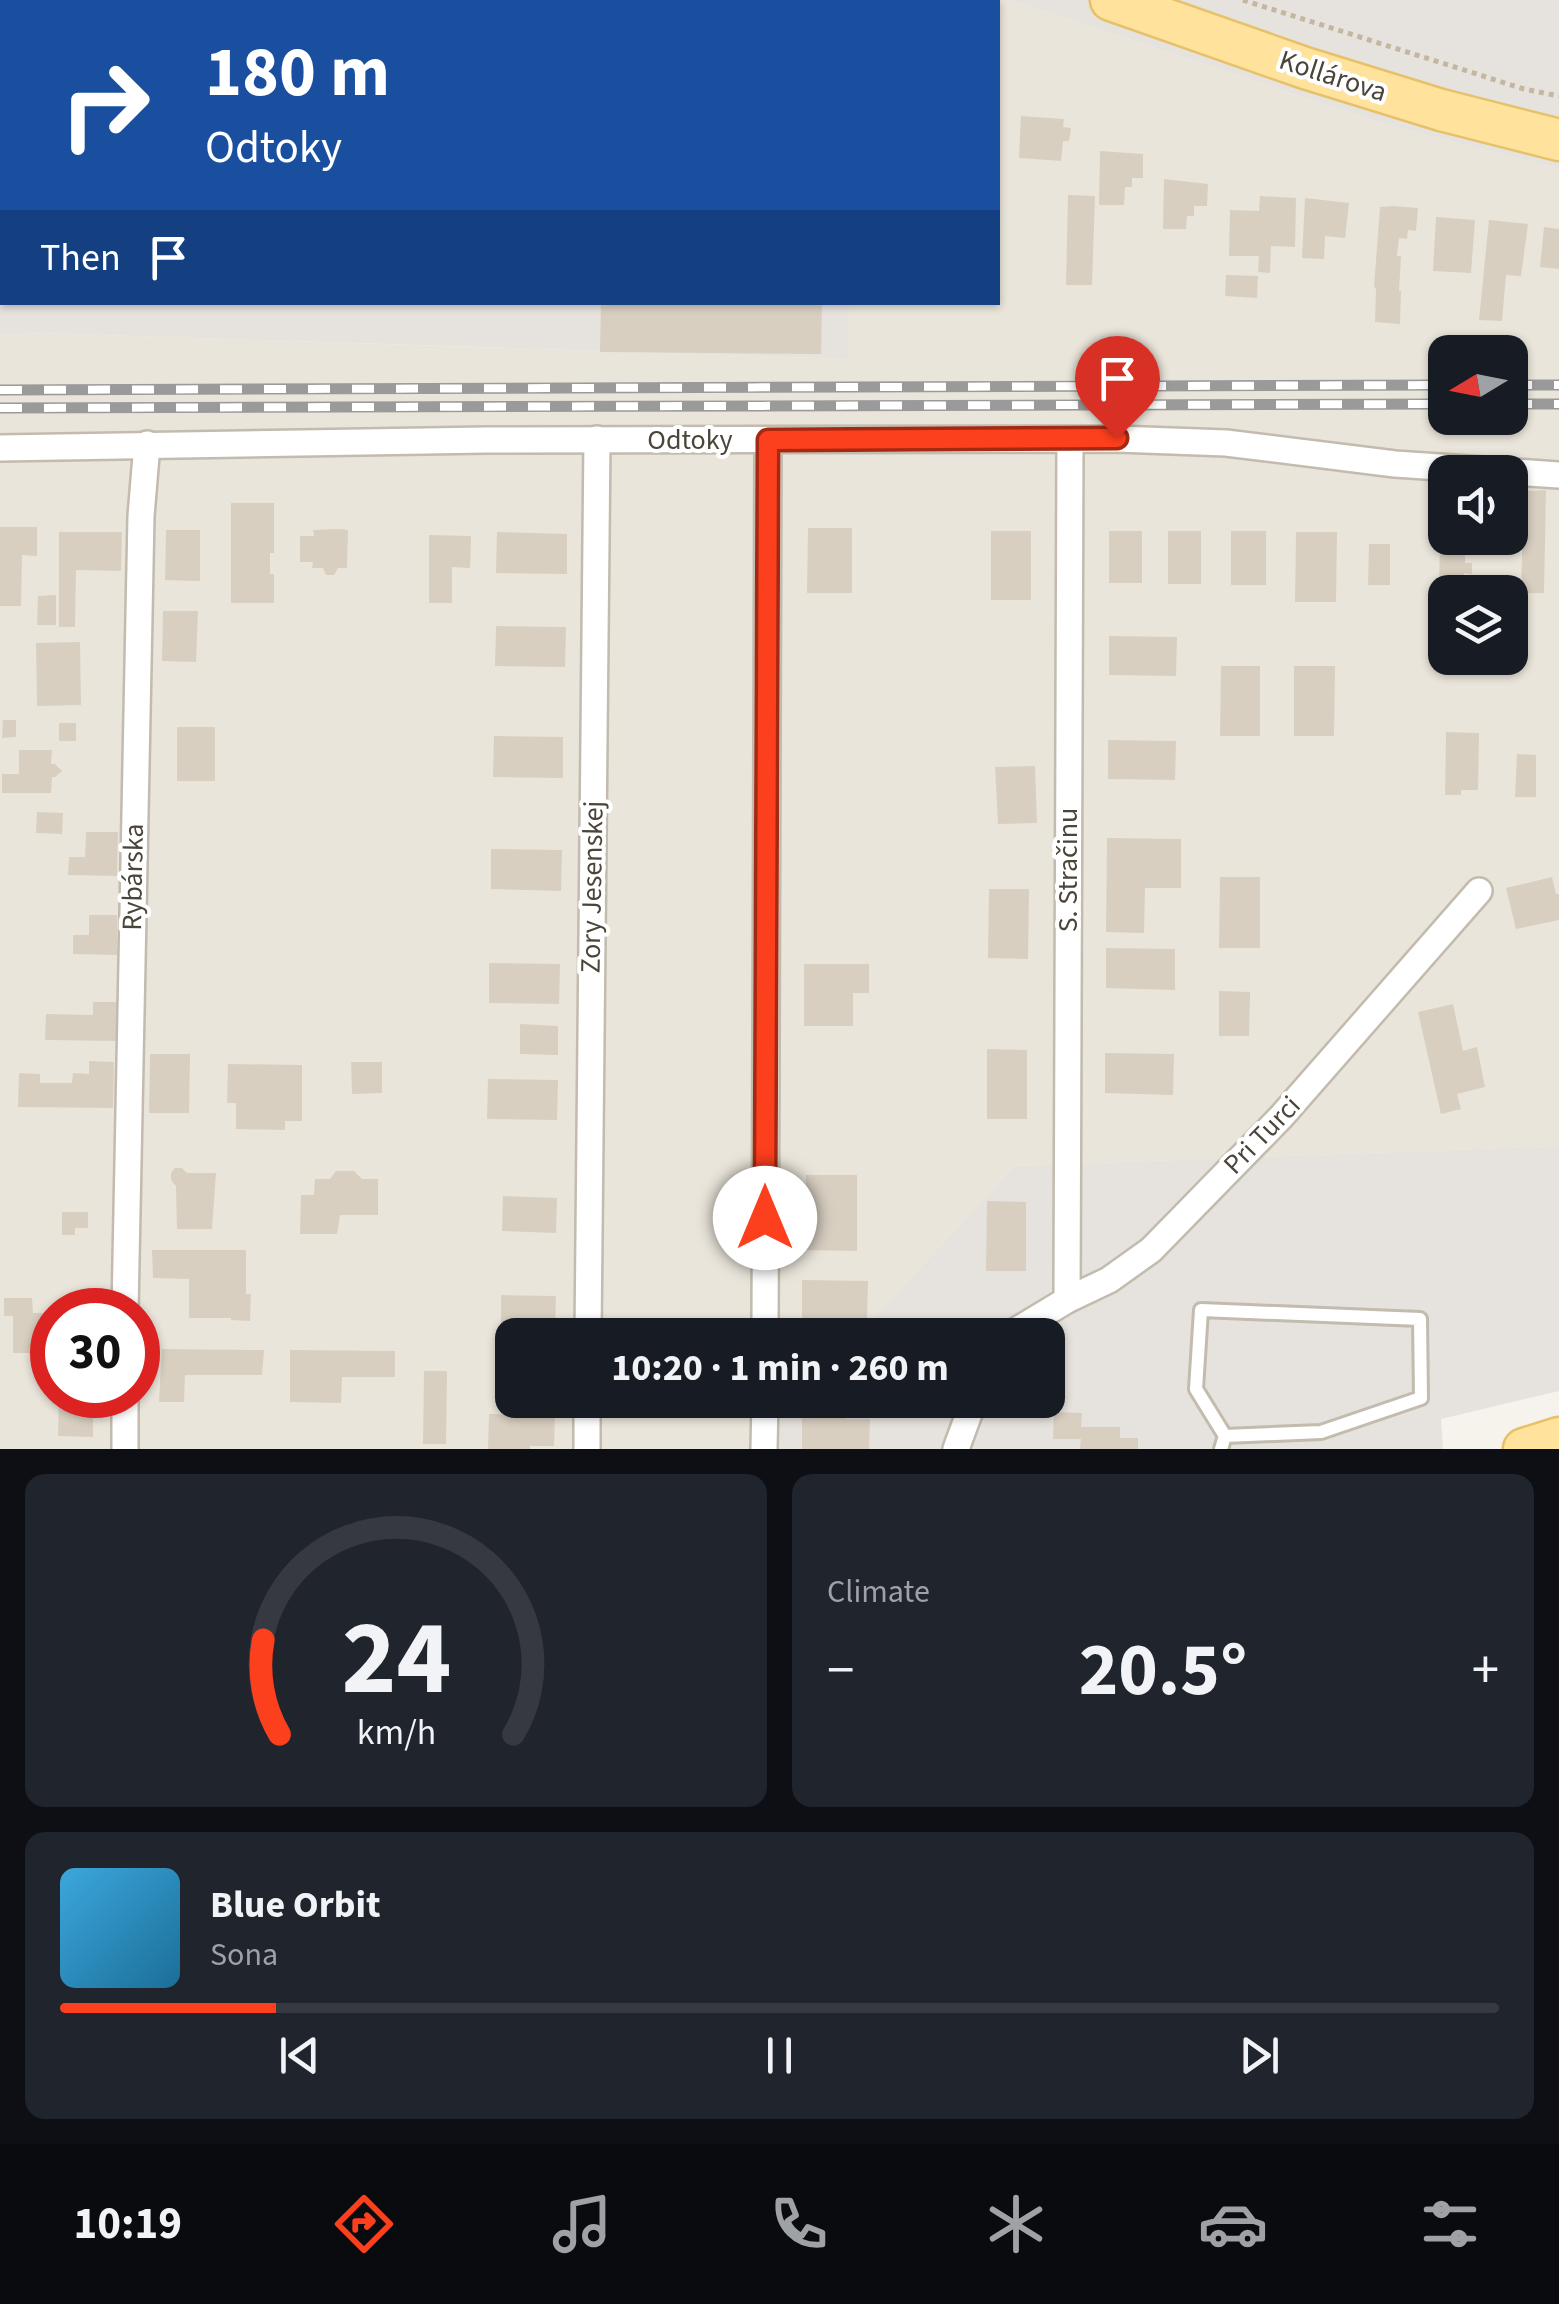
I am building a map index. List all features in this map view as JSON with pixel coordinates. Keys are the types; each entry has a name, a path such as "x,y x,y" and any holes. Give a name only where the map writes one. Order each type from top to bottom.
{"main road":[{"name":"Kollárova","path":"1111,0 1340,79 1559,140"},
{"path":"1524,1449 1559,1438"}],"street":[{"name":"Odtoky","path":"0,448 1117,438 1226,442 1395,464 1559,475"},
{"name":"Zory Jesenskej","path":"588,1318 597,440"},
{"path":"765,1318 768,440"},
{"name":"S. Stračinu","path":"1067,1300 1070,440"},
{"name":"Rybárska","path":"125,1288 141,516 147,444"},
{"name":"Pri Turci","path":"1037,1318 1109,1280 1151,1250 1281,1117 1479,891"},
{"path":"124,1449 125,1418"},
{"path":"587,1418 587,1449"},
{"path":"764,1449 765,1418"},
{"path":"956,1449 967,1418"}],"lane":[{"path":"1201,1310 1420,1319 1420,1398 1321,1432 1223,1442 1196,1389 1201,1310"}],"path":[{"path":"1243,0 1524,89 1559,96"}],"shaded area":[{"path":"1000,0 1010,0 1387,125 1559,169 1559,1146 1014,1166 874,1318 495,1318 495,1418 781,1418 752,1449 0,1449 0,335 41,333 847,359 849,305 1000,305"},
{"path":"1010,0 1559,0 1559,169 1387,125"},
{"path":"0,305 849,305 848,359 41,333 0,335"},
{"path":"1559,1146 1559,1391 1441,1419 1443,1449 752,1449 781,1418 1065,1418 1065,1318 874,1318 1014,1166"}],"building":[{"path":"1021,116 1064,119 1063,127 1071,128 1069,141 1063,141 1061,161 1019,158"},
{"path":"1100,151 1143,154 1143,178 1132,178 1132,187 1125,187 1124,205 1099,205"},
{"path":"1164,179 1208,184 1207,206 1194,206 1194,216 1187,216 1186,229 1163,229"},
{"path":"1068,195 1095,196 1092,285 1066,285"},
{"path":"1260,196 1296,198 1295,247 1271,246 1270,273 1258,272 1259,256 1229,256 1230,210 1259,211"},
{"path":"1305,198 1349,203 1345,238 1325,236 1324,259 1302,258"},
{"path":"1380,207 1418,208 1416,231 1408,230 1407,239 1399,238 1400,324 1375,322"},
{"path":"1436,217 1475,220 1471,273 1433,271"},
{"path":"1489,220 1528,224 1521,276 1506,275 1502,321 1479,320"},
{"path":"1544,227 1559,229 1559,269 1540,267"},
{"path":"1226,275 1258,276 1257,298 1225,296"},
{"path":"601,305 822,305 821,354 600,352"},
{"path":"1546,490 1544,593 1528,593 1528,575 1522,575 1522,555 1528,555 1528,491"},
{"path":"231,503 274,503 270,574 274,574 274,603 231,603"},
{"path":"0,527 37,527 37,556 22,555 21,606 0,606"},
{"path":"808,528 852,528 852,593 807,593"},
{"path":"166,530 200,530 200,581 165,580"},
{"path":"313,530 348,530 347,568 326,575 323,568 312,568 313,562 300,562 300,536 314,536"},
{"path":"991,531 1031,531 1031,600 991,600"},
{"path":"1109,531 1142,531 1142,583 1109,583"},
{"path":"1168,531 1201,531 1201,584 1168,584"},
{"path":"1231,531 1266,531 1266,585 1231,585"},
{"path":"59,532 122,532 121,571 76,570 75,627 59,627"},
{"path":"497,532 567,534 567,574 496,573"},
{"path":"1296,532 1337,532 1336,602 1295,602"},
{"path":"429,535 471,536 470,568 452,567 452,603 429,603"},
{"path":"1369,544 1390,544 1390,585 1368,585"},
{"path":"1440,555 1465,555 1465,563 1472,563 1472,574 1439,575"},
{"path":"56,595 56,625 37,625 38,596"},
{"path":"163,611 198,611 196,662 162,661"},
{"path":"496,626 566,627 565,667 495,666"},
{"path":"1109,636 1177,637 1176,676 1109,675"},
{"path":"80,642 81,705 37,706 36,643"},
{"path":"1221,666 1260,666 1260,736 1220,736"},
{"path":"1294,666 1335,666 1334,736 1294,736"},
{"path":"3,720 16,720 16,737 2,738"},
{"path":"59,723 76,723 76,741 59,741"},
{"path":"177,727 215,727 215,781 177,781"},
{"path":"1446,732 1479,733 1478,790 1445,795"},
{"path":"494,736 563,737 563,778 493,777"},
{"path":"1108,740 1176,741 1175,780 1108,779"},
{"path":"19,750 52,750 51,764 62,771 52,777 51,793 2,793 2,774 19,774"},
{"path":"1517,754 1536,755 1536,797 1515,797"},
{"path":"1035,766 1037,823 998,824 995,767"},
{"path":"37,812 63,813 62,834 36,833"},
{"path":"86,832 118,832 117,876 68,875 69,857 85,857"},
{"path":"1107,838 1181,839 1181,888 1145,888 1144,933 1106,932"},
{"path":"491,849 562,850 561,891 491,889"},
{"path":"1220,877 1260,877 1260,948 1219,948"},
{"path":"1552,877 1559,894 1559,920 1516,929 1506,888"},
{"path":"989,889 1029,889 1028,959 988,958"},
{"path":"89,915 117,915 117,955 73,954 73,935 89,935"},
{"path":"1106,948 1175,949 1175,990 1106,988"},
{"path":"489,963 560,964 559,1004 489,1003"},
{"path":"804,964 869,964 869,993 853,993 853,1026 804,1026"},
{"path":"1219,991 1250,992 1249,1036 1219,1036"},
{"path":"93,1002 119,1002 118,1041 45,1040 46,1014 93,1015"},
{"path":"1453,1004 1463,1051 1477,1047 1485,1087 1457,1094 1461,1109 1441,1114 1418,1012"},
{"path":"520,1024 558,1026 558,1055 520,1054"},
{"path":"987,1049 1027,1050 1027,1119 987,1119"},
{"path":"1105,1053 1174,1054 1173,1095 1105,1093"},
{"path":"150,1054 190,1054 189,1113 149,1113"},
{"path":"89,1061 114,1062 113,1108 18,1107 19,1073 40,1074 40,1083 72,1083 73,1073 89,1074"},
{"path":"351,1062 382,1062 382,1093 352,1094"},
{"path":"228,1064 302,1065 302,1121 285,1121 285,1130 236,1129 236,1103 227,1103"},
{"path":"488,1079 558,1080 557,1120 487,1119"},
{"path":"175,1168 187,1173 216,1173 212,1229 177,1229 176,1186 171,1180"},
{"path":"336,1171 354,1171 362,1179 378,1179 378,1215 340,1215 337,1234 300,1234 301,1195 314,1195 315,1179 330,1179"},
{"path":"806,1175 857,1175 857,1251 805,1250"},
{"path":"503,1196 557,1198 556,1233 502,1231"},
{"path":"987,1201 1026,1202 1026,1271 986,1271"},
{"path":"62,1212 88,1212 88,1228 75,1228 75,1235 62,1235"},
{"path":"152,1250 246,1250 250,1321 189,1318 189,1279 153,1278"},
{"path":"802,1280 868,1281 867,1318 802,1318"},
{"path":"501,1295 556,1296 555,1318 501,1318"},
{"path":"4,1298 30,1298 30,1353 13,1353 13,1316 4,1316"},
{"path":"162,1349 264,1350 262,1375 185,1375 184,1402 160,1402"},
{"path":"290,1350 395,1351 395,1377 342,1377 341,1403 290,1402"},
{"path":"424,1371 447,1371 446,1444 423,1444"},
{"path":"1065,1412 1082,1413 1081,1427 1120,1427 1120,1438 1138,1438 1138,1449 1080,1449 1081,1439 1053,1439 1054,1418 1065,1418"},
{"path":"489,1414 495,1414 495,1418 555,1418 554,1446 488,1449"},
{"path":"58,1418 93,1418 93,1437 58,1436"},
{"path":"802,1418 870,1419 869,1449 802,1449"}],"railway":[{"path":"0,390 1428,385"},
{"path":"1528,385 1559,385"},
{"path":"0,408 1428,404"},
{"path":"1528,404 1559,404"}],"route":[{"path":"765,1218 768,440 1117,438"}]}
